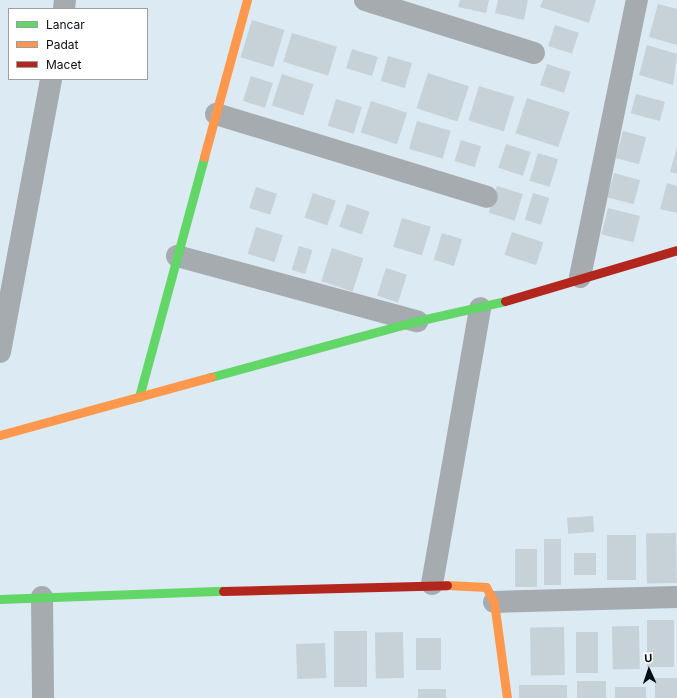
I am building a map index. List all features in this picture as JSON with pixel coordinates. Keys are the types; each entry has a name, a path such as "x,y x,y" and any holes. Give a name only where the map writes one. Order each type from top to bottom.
{"street":[{"path":"139,397 247,0"},
{"path":"365,0 534,53"},
{"path":"580,277 637,0"},
{"path":"0,352 51,80"},
{"path":"216,114 487,197"},
{"path":"0,435 417,321 480,308 580,277 677,250"},
{"path":"177,256 417,321"},
{"path":"432,584 480,308"},
{"path":"0,599 432,584 486,587 494,602 507,698"},
{"path":"42,597 43,698"},
{"path":"494,602 677,597"}],"building":[{"path":"460,0 489,0 486,13 458,7"},
{"path":"498,0 528,0 524,20 495,13"},
{"path":"543,0 596,0 589,23 540,7"},
{"path":"658,4 677,9 677,45 649,37"},
{"path":"252,20 285,30 273,67 241,57"},
{"path":"555,25 579,33 572,54 548,46"},
{"path":"292,33 337,47 328,75 283,62"},
{"path":"647,45 677,54 673,85 639,75"},
{"path":"352,49 378,57 372,76 346,68"},
{"path":"388,56 412,63 405,88 381,81"},
{"path":"547,64 571,72 564,93 540,85"},
{"path":"428,73 469,86 457,121 417,108"},
{"path":"282,74 313,84 303,116 272,105"},
{"path":"251,76 273,83 265,108 243,101"},
{"path":"479,86 514,97 504,131 468,120"},
{"path":"636,94 665,102 660,121 631,113"},
{"path":"527,98 570,112 558,147 516,133"},
{"path":"336,99 362,107 354,134 328,126"},
{"path":"371,101 407,113 397,144 361,132"},
{"path":"417,121 451,131 443,159 409,149"},
{"path":"623,131 646,137 639,164 616,158"},
{"path":"461,140 481,146 475,167 455,161"},
{"path":"506,144 531,152 523,176 498,168"},
{"path":"677,147 677,174 670,172"},
{"path":"538,153 558,159 550,187 530,181"},
{"path":"614,173 640,180 634,204 608,197"},
{"path":"667,183 677,186 677,213 660,209"},
{"path":"497,186 523,194 515,221 489,213"},
{"path":"256,187 277,194 270,215 249,208"},
{"path":"313,193 336,201 327,225 305,218"},
{"path":"533,193 549,198 541,225 525,220"},
{"path":"347,204 370,212 362,235 339,227"},
{"path":"608,208 640,216 633,242 601,234"},
{"path":"402,218 431,227 422,255 393,247"},
{"path":"256,227 283,235 275,262 248,254"},
{"path":"512,232 543,242 536,265 505,255"},
{"path":"442,233 462,239 454,266 434,260"},
{"path":"299,246 312,250 305,274 292,270"},
{"path":"332,248 363,258 353,291 321,281"},
{"path":"386,268 407,275 398,302 377,296"},
{"path":"593,516 594,532 568,534 567,518"},
{"path":"676,533 677,583 647,584 646,534"},
{"path":"607,535 636,535 636,580 607,580"},
{"path":"544,539 561,539 561,585 544,585"},
{"path":"515,549 537,549 537,587 515,587"},
{"path":"574,553 596,553 596,575 574,575"},
{"path":"647,620 674,620 674,667 647,667"},
{"path":"612,626 639,626 640,669 613,669"},
{"path":"564,627 565,675 531,676 530,628"},
{"path":"334,631 367,631 367,687 334,687"},
{"path":"375,632 403,632 404,678 376,678"},
{"path":"576,632 598,632 598,673 576,673"},
{"path":"416,638 441,638 441,670 416,670"},
{"path":"325,643 326,678 297,679 296,644"},
{"path":"655,678 677,678 677,698 655,698"},
{"path":"577,681 606,681 606,698 577,698"},
{"path":"519,685 567,685 567,698 519,698"},
{"path":"615,687 646,687 646,698 615,698"},
{"path":"418,689 446,689 446,698 418,698"}],"traffic: fast":[{"path":"139,397 204,157"},
{"path":"211,377 417,321 505,301"},
{"path":"0,599 223,591"}],"traffic: slow":[{"path":"204,157 247,0"},
{"path":"0,435 211,377"},
{"path":"447,585 486,587 494,602 507,698"}],"traffic: jam":[{"path":"505,301 677,250"},
{"path":"223,591 447,585"}]}
